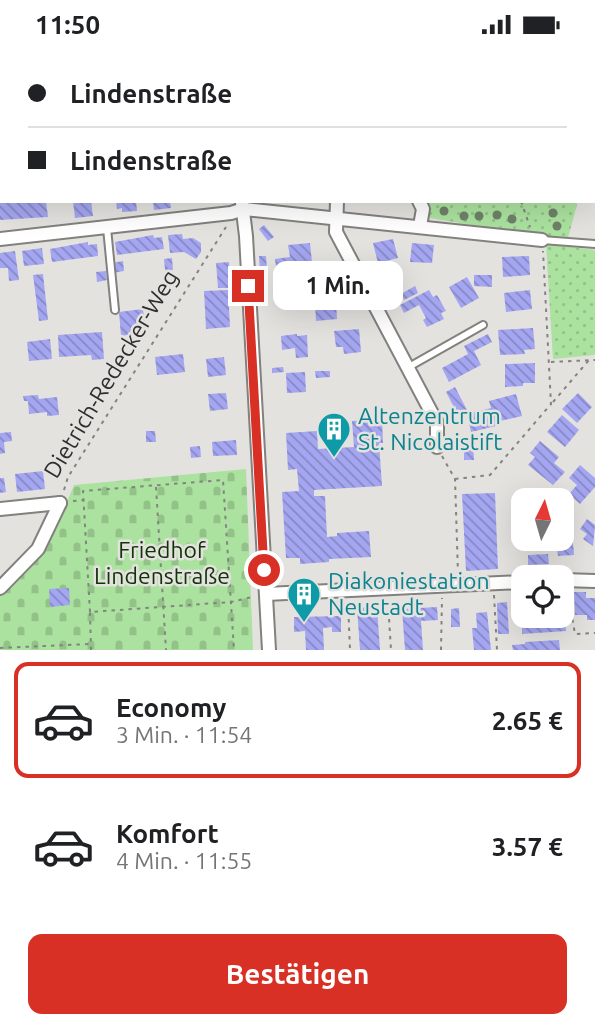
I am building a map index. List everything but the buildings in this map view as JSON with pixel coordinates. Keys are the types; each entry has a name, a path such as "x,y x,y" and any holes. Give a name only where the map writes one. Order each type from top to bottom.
{"street":[{"path":"337,203 336,232 437,423 437,447"},
{"path":"420,203 423,209 420,226"},
{"path":"242,205 269,650"},
{"path":"0,239 230,213 242,205 335,219 537,239"},
{"path":"0,509 60,503"},
{"name":"Dietrich-Redecker-Weg","path":"0,588 38,549 60,503"},
{"path":"574,580 595,581"},
{"path":"266,594 511,582"}],"lane":[{"path":"107,227 115,310"},
{"path":"537,239 595,244"},
{"path":"407,367 483,325"}],"path":[{"path":"522,203 537,239 551,404"},
{"name":"Dietrich-Redecker-Weg","path":"60,503 68,477 226,228 230,213"},
{"path":"455,479 490,475 589,360"},
{"path":"549,363 595,360"},
{"path":"437,447 455,479 459,585"},
{"path":"92,650 83,491 223,480 234,650"},
{"path":"156,485 166,650"},
{"path":"494,583 497,650"},
{"path":"441,650 443,586"},
{"path":"387,589 391,650"},
{"path":"347,590 350,650"},
{"path":"90,612 231,602 266,594"},
{"path":"574,628 575,634 595,633"},
{"path":"0,648 91,644"}],"green space":[{"path":"423,203 577,203 568,238 543,237 430,218"},
{"path":"546,244 595,250 595,355 553,359"},
{"name":"Friedhof Lindenstraße","path":"246,469 253,650 0,650 0,596 47,549 74,485"}],"place":[{"name":"Altenzentrum St. Nicolaistift","path":"334,459"},
{"name":"Diakoniestation Neustadt","path":"304,624"}],"route":[{"path":"248,286 264,570"}]}
